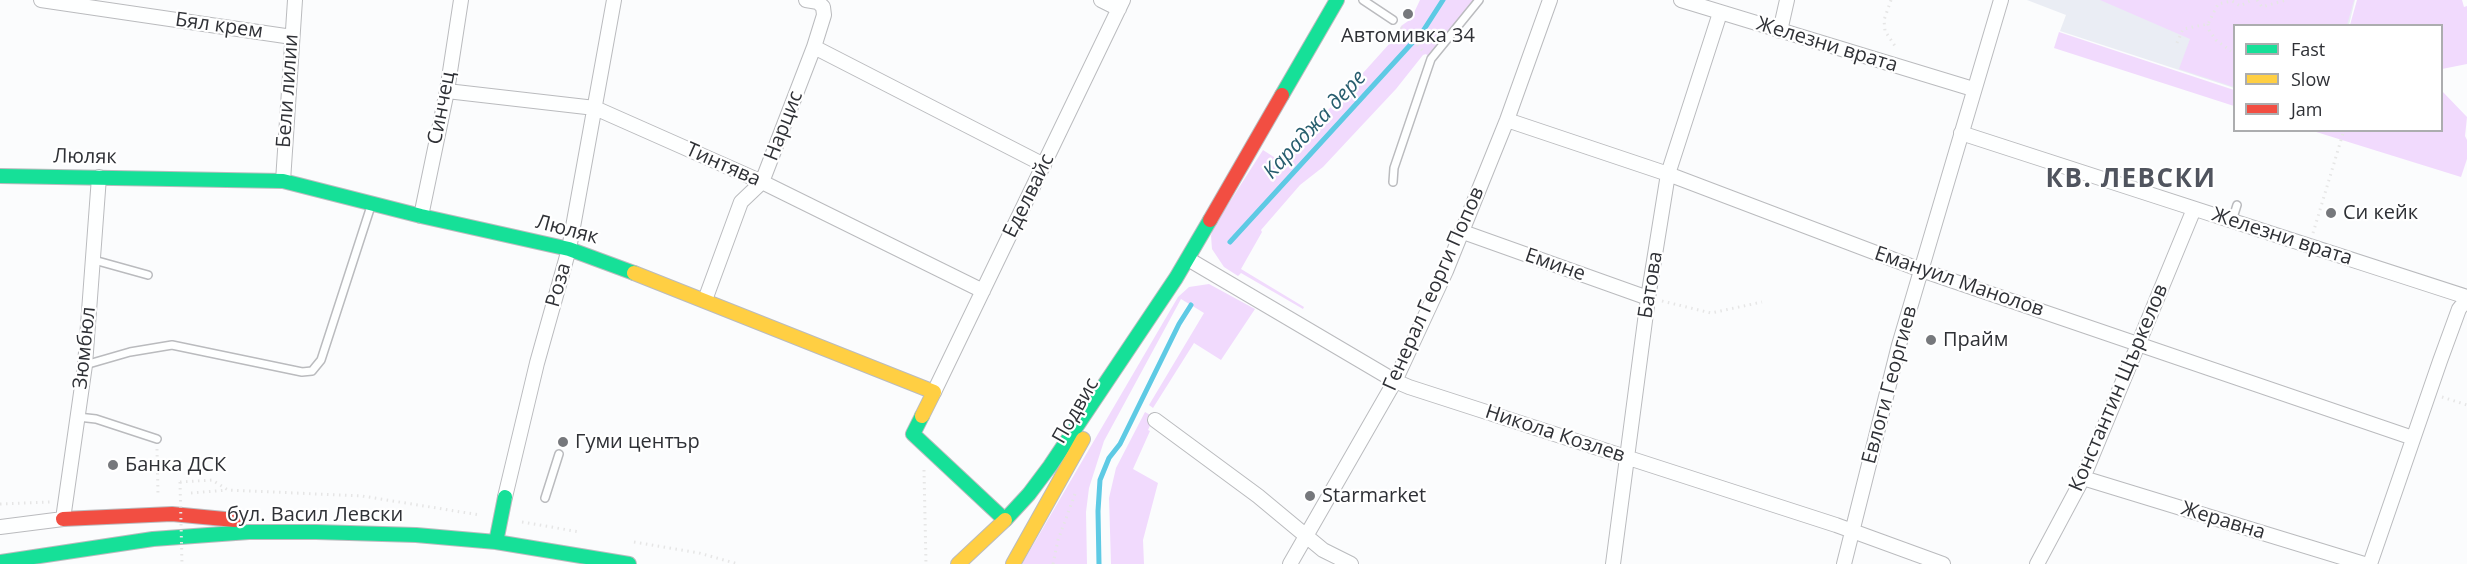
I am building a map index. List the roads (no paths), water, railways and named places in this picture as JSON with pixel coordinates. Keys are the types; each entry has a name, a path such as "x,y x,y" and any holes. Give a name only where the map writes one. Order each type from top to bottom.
{"main road":[{"name":"Подвис","path":"958,564 1005,520 1050,466 1188,259 1337,0"},
{"name":"Люляк","path":"0,176 283,181 421,216 569,249 705,300 934,392"},
{"name":"Подвис","path":"1013,564 1176,278"},
{"path":"934,392 913,434 1005,520"},
{"path":"496,542 505,497"},
{"path":"63,519 172,514 372,532"},
{"name":"бул. Васил Левски","path":"0,562 111,545 193,536 249,532 372,532 496,542 630,564"}],"street":[{"name":"Бял крем","path":"40,0 292,37"},
{"name":"Бели лилии","path":"283,181 295,0"},
{"name":"Синчец","path":"421,216 447,91 461,0"},
{"name":"Роза","path":"505,497 537,363 569,249 614,0"},
{"name":"Нарцис","path":"705,300 741,202 762,182 814,47 824,15 823,7 818,2 806,0"},
{"path":"1101,0 1121,4"},
{"name":"Генерал Георги Попов","path":"1290,564 1395,381 1463,232 1507,120 1550,0"},
{"name":"Железни врата","path":"1681,0 1973,89"},
{"path":"1780,31 1787,0"},
{"name":"Евлоги Георгиев","path":"1844,564 1899,345 2001,0"},
{"name":"Еделвайс","path":"934,392 1121,4"},
{"name":"Батова","path":"1613,564 1648,298 1668,174 1720,13"},
{"path":"814,47 1044,165"},
{"name":"Тинтява","path":"447,91 595,108 762,182 983,291"},
{"name":"Емануил Манолов","path":"1507,120 1668,174 1921,270 2413,438"},
{"name":"Железни врата","path":"1961,133 2467,298"},
{"name":"Зюмбюл","path":"63,519 84,365 99,177"},
{"name":"Константин Щъркелов","path":"2037,564 2083,477 2194,209"},
{"name":"Емине","path":"1463,232 1648,298"},
{"name":"Никола Козлев","path":"1188,259 1395,381 1943,564"},
{"path":"2370,564 2459,309 2467,298"},
{"path":"1155,420 1231,475 1323,550 1351,564"},
{"name":"Жеравна","path":"2083,477 2364,564"},
{"path":"0,527 63,519"}],"lane":[{"path":"1363,0 1393,20"},
{"path":"1393,182 1394,168 1431,59 1479,0"},
{"path":"84,365 130,352 172,345 302,372 312,371 321,360 372,202"},
{"path":"2232,221 2237,205"},
{"path":"94,260 148,275"},
{"path":"78,417 96,420 157,439"},
{"path":"545,498 559,454"}],"waterway":[{"name":"Караджа дере","path":"1230,242 1423,31 1443,0"},
{"name":"Караджа дере","path":"1099,564 1100,480 1109,458 1120,444 1179,324 1191,305"}],"place":[{"name":"Автомивка 34","path":"1408,14"},
{"name":"Си кейк","path":"2331,213"},
{"name":"Прайм","path":"1931,340"},
{"name":"Гуми център","path":"563,442"},
{"name":"Банка ДСК","path":"113,465"},
{"name":"Starmarket","path":"1310,496"}],"district":[{"name":"КВ. ЛЕВСКИ","path":"2131,180"}]}
